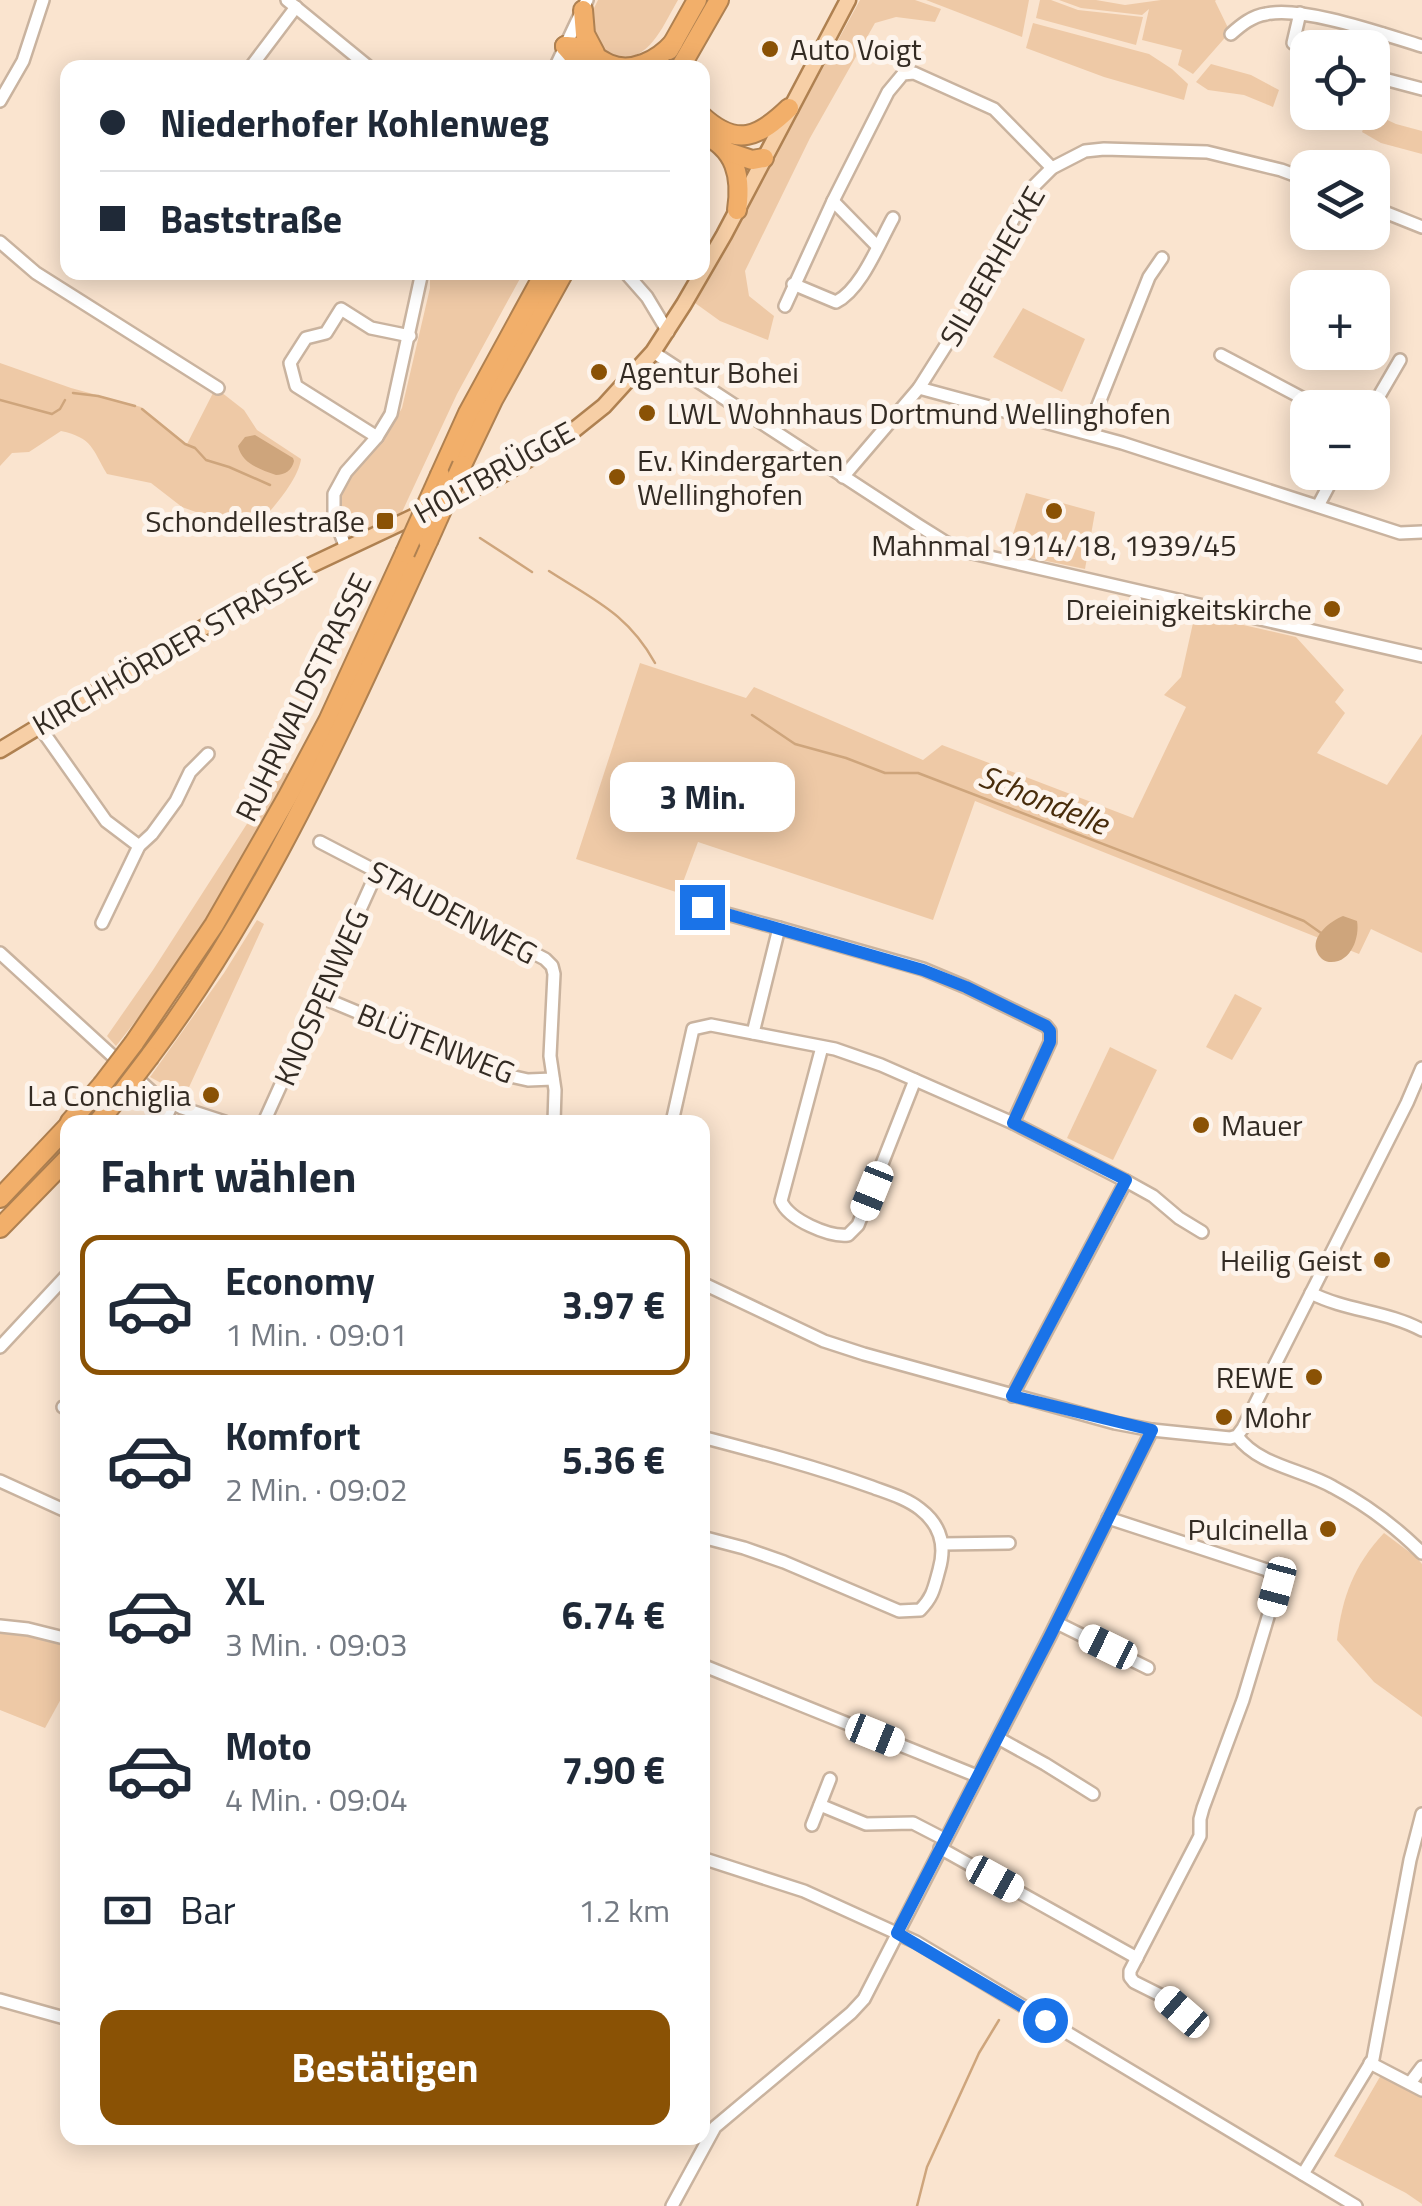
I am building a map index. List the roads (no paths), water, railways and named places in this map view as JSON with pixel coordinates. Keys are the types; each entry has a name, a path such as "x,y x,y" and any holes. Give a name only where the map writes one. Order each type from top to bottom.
{"highway":[{"path":"663,60 697,0"},
{"path":"685,60 719,0"},
{"path":"585,5 591,60"},
{"path":"690,60 695,42"},
{"path":"652,60 673,43"},
{"path":"565,46 586,60"},
{"path":"734,144 768,128 789,108"},
{"path":"710,122 734,144 740,190 737,210"},
{"path":"710,137 764,158"},
{"name":"RUHRWALDSTRASSE","path":"76,1115 134,1043 214,925 288,796 328,721 468,414 541,280"},
{"name":"RUHRWALDSTRASSE","path":"104,1115 210,968 279,854 323,768 485,416 560,280"},
{"name":"RUHRWALDSTRASSE","path":"0,1198 60,1134"},
{"path":"0,1228 60,1166"}],"main road":[{"name":"HOLTBRÜGGE","path":"710,258 848,0"},
{"name":"HOLTBRÜGGE","path":"346,549 487,483 564,438 604,406 653,352 697,280"},
{"name":"KIRCHHÖRDER STRASSE","path":"0,750 305,568 346,549"}],"street":[{"path":"0,101 27,50 43,0"},
{"path":"255,60 291,3 360,60"},
{"path":"559,60 585,5"},
{"path":"1231,34 1257,16 1288,11 1367,30"},
{"path":"1296,30 1300,13"},
{"path":"1390,36 1422,46"},
{"path":"785,306 888,92 903,74 909,72 994,109 1052,168"},
{"path":"1390,82 1422,89"},
{"name":"SILBERHECKE","path":"843,477 920,388 962,320 1030,190 1052,168 1085,151 1104,149 1207,152 1290,173"},
{"path":"833,202 877,246"},
{"path":"1390,214 1422,227"},
{"path":"793,284 836,302 846,297 892,218"},
{"path":"0,242 36,273 218,388"},
{"path":"1087,433 1149,277 1162,258"},
{"path":"346,549 334,515 334,494 346,472 384,428 394,407 420,280"},
{"path":"632,280 668,332"},
{"path":"377,437 296,386 290,363 306,338 326,333 342,309 371,328 410,336"},
{"path":"653,352 945,542 968,552 1422,656"},
{"path":"1221,355 1290,392"},
{"path":"1382,390 1400,360"},
{"path":"920,388 1087,433 1400,532 1422,532"},
{"path":"1318,506 1326,490"},
{"path":"39,726 106,821 139,846"},
{"path":"102,923 139,846 176,800 190,772 208,754"},
{"name":"STAUDENWEG","path":"320,842 552,966 550,1056 554,1115"},
{"name":"KNOSPENWEG","path":"267,1115 378,872"},
{"path":"702,907 923,970 1046,1026 1050,1042 1013,1123"},
{"path":"753,1033 779,928"},
{"path":"0,953 146,1087 172,1104 204,1115"},
{"name":"BLÜTENWEG","path":"321,997 510,1076 553,1079"},
{"path":"674,1115 694,1029 710,1026 822,1047 861,1057 1013,1123 1126,1180 1202,1232"},
{"path":"822,1047 782,1201 790,1214 836,1235 848,1234 858,1225 915,1080"},
{"path":"710,1287 824,1340 1012,1396 1152,1430 1222,1438 1237,1436 1422,1068"},
{"path":"167,1115 172,1104"},
{"path":"1012,1396 1126,1180"},
{"path":"0,1346 60,1282"},
{"path":"1312,1293 1338,1304 1388,1315 1422,1330"},
{"path":"710,2122 864,1999 1152,1430"},
{"path":"1237,1436 1252,1452 1331,1485 1360,1502 1422,1553"},
{"path":"710,1439 782,1458 902,1498 922,1510 936,1526 943,1557 931,1599 920,1610 899,1612 784,1562 710,1539"},
{"path":"0,1481 60,1508"},
{"path":"1108,1518 1268,1570 1277,1587 1262,1642 1200,1819 1200,1836 1130,1971 1134,1982 1166,1998 1182,2012"},
{"path":"943,1544 1009,1543"},
{"path":"1056,1623 1148,1668"},
{"path":"0,1626 60,1637"},
{"path":"710,1669 978,1776"},
{"path":"998,1738 1093,1794"},
{"path":"812,1825 830,1779"},
{"path":"820,1806 866,1824 913,1823 942,1844 1137,1958"},
{"path":"1303,2174 1370,2063 1422,1814"},
{"path":"710,1861 794,1888 897,1933 1356,2206"},
{"path":"0,2000 60,2017"},
{"path":"1370,2063 1416,2086 1422,2067"},
{"path":"672,2206 699,2145"}],"waterway":[{"name":"Schondelle","path":"73,393 135,406"},
{"name":"Schondelle","path":"0,400 52,414 65,400"},
{"name":"Schondelle","path":"142,409 206,460 270,485"},
{"name":"Schondelle","path":"480,538 532,572"},
{"name":"Schondelle","path":"549,571 621,620 655,663"},
{"name":"Schondelle","path":"752,715 795,744 885,773 918,773 1304,921 1321,933"},
{"path":"917,2206 927,2167 979,2053 999,2020"}],"place":[{"name":"Auto Voigt","path":"770,49"},
{"name":"Agentur Bohei","path":"599,372"},
{"name":"LWL Wohnhaus Dortmund Wellinghofen","path":"647,413"},
{"name":"Ev. Kindergarten Wellinghofen","path":"617,477"},
{"name":"Mahnmal 1914/18, 1939/45","path":"1054,511"},
{"name":"Schondellestraße","path":"385,521"},
{"name":"Dreieinigkeitskirche","path":"1332,609"},
{"name":"La Conchiglia","path":"211,1095"},
{"name":"Mauer","path":"1201,1125"},
{"name":"Heilig Geist","path":"1382,1260"},
{"name":"REWE","path":"1314,1377"},
{"name":"Mohr","path":"1224,1417"},
{"name":"Pulcinella","path":"1328,1529"}]}
